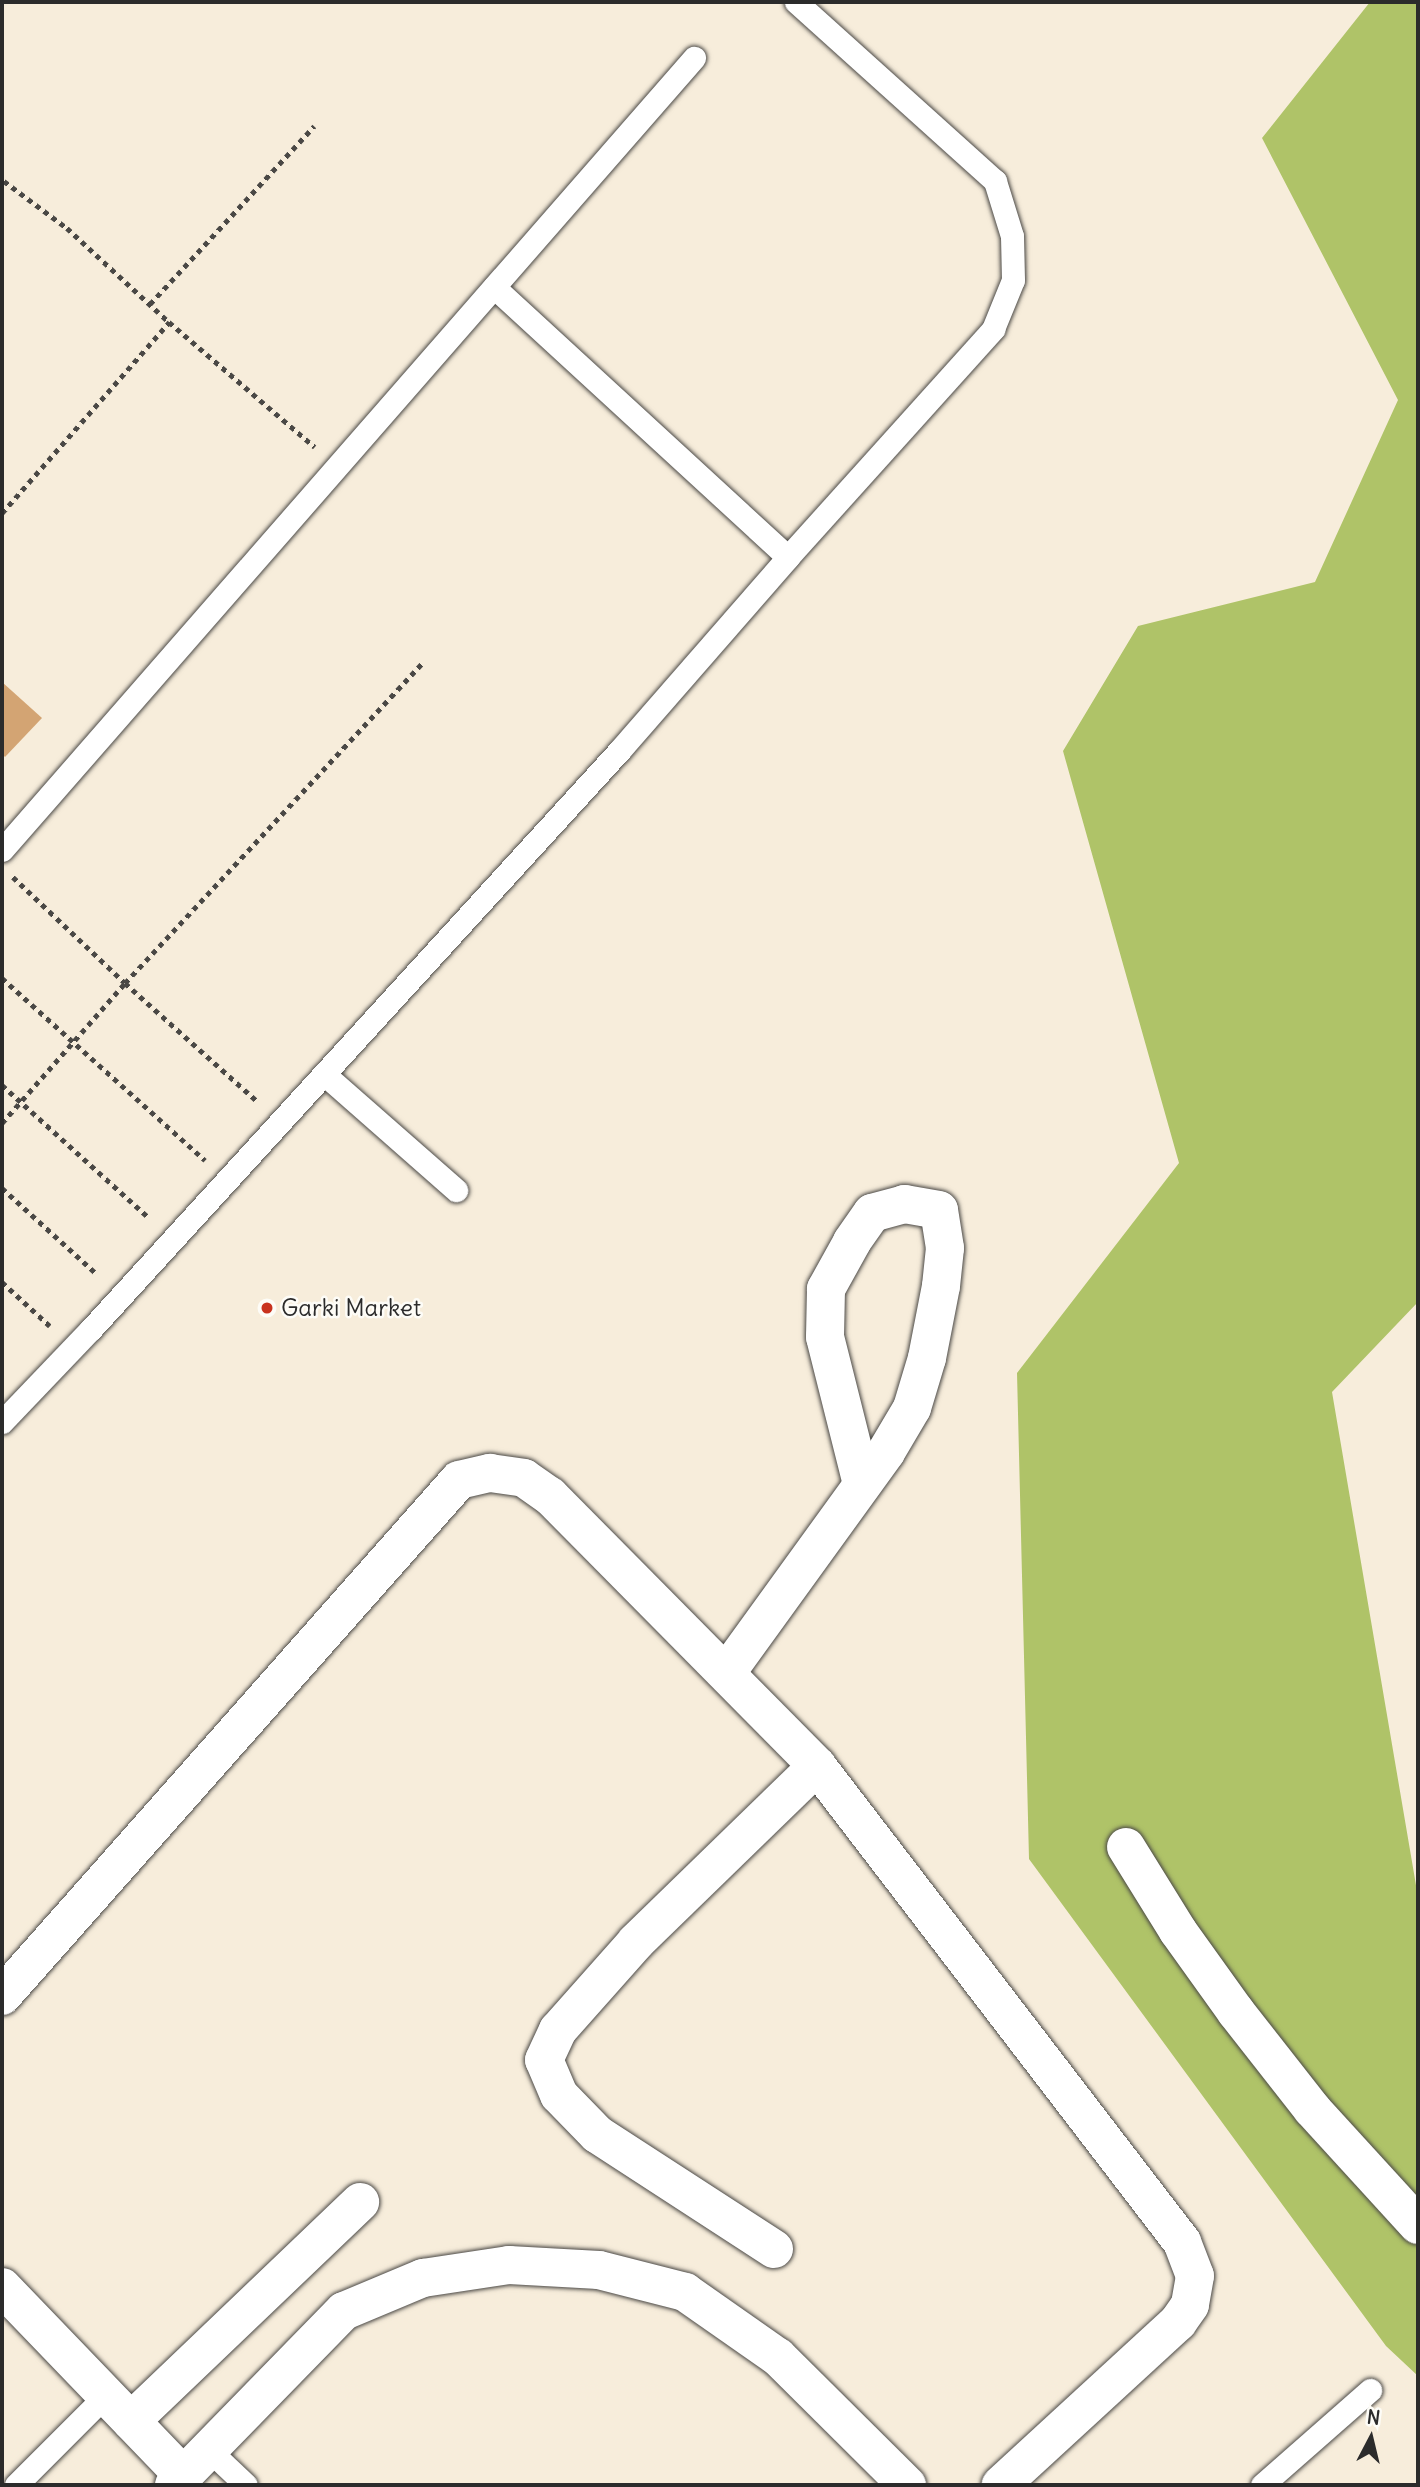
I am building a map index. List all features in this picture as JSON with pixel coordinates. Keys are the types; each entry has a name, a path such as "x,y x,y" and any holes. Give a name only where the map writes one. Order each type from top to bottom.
{"street":[{"path":"727,1672 862,1484 912,1408 927,1359 945,1248 939,1210 905,1204 872,1213 826,1289 825,1337 862,1484"},
{"path":"2,1996 459,1480 489,1473 524,1478 550,1496 727,1672 817,1766 1182,2242 1195,2276 1190,2305 1178,2322 1001,2485"},
{"path":"774,2249 597,2134 559,2095 544,2060 558,2030 636,1942 817,1766"},
{"path":"1126,1847 1178,1931 1261,2045 1312,2109 1418,2225"},
{"path":"119,2408 360,2202"},
{"path":"2,2287 119,2408 188,2470 344,2311 423,2278 509,2265 586,2269 685,2291 778,2357 907,2485"}],"lane":[{"path":"2,1422 121,1296 609,761 993,329 1013,280 1012,236 995,181 796,2"},
{"path":"2,850 694,58"},
{"path":"494,287 788,557"},
{"path":"324,1074 456,1190"},
{"path":"1262,2485 1370,2389"},
{"path":"16,2485 119,2408"},
{"path":"188,2470 246,2485"}],"path":[{"path":"150,304 314,126"},
{"path":"4,181 67,228 169,322 337,466"},
{"path":"2,513 169,322"},
{"path":"2,1123 125,983 423,662"},
{"path":"11,876 125,983 280,1121"},
{"path":"2,978 227,1180"},
{"path":"2,1085 172,1240"},
{"path":"2,1188 121,1296"},
{"path":"2,1282 73,1347"}],"green space":[{"path":"1370,2 1418,2 1418,1302 1332,1392 1418,1897 1418,2376 1386,2346 1029,1859 1017,1373 1179,1163 1063,751 1138,626 1315,582 1398,400 1262,138"}],"building":[{"path":"2,682 42,718 5,757 2,754"}],"place":[{"name":"Garki Market","path":"267,1308"}]}
